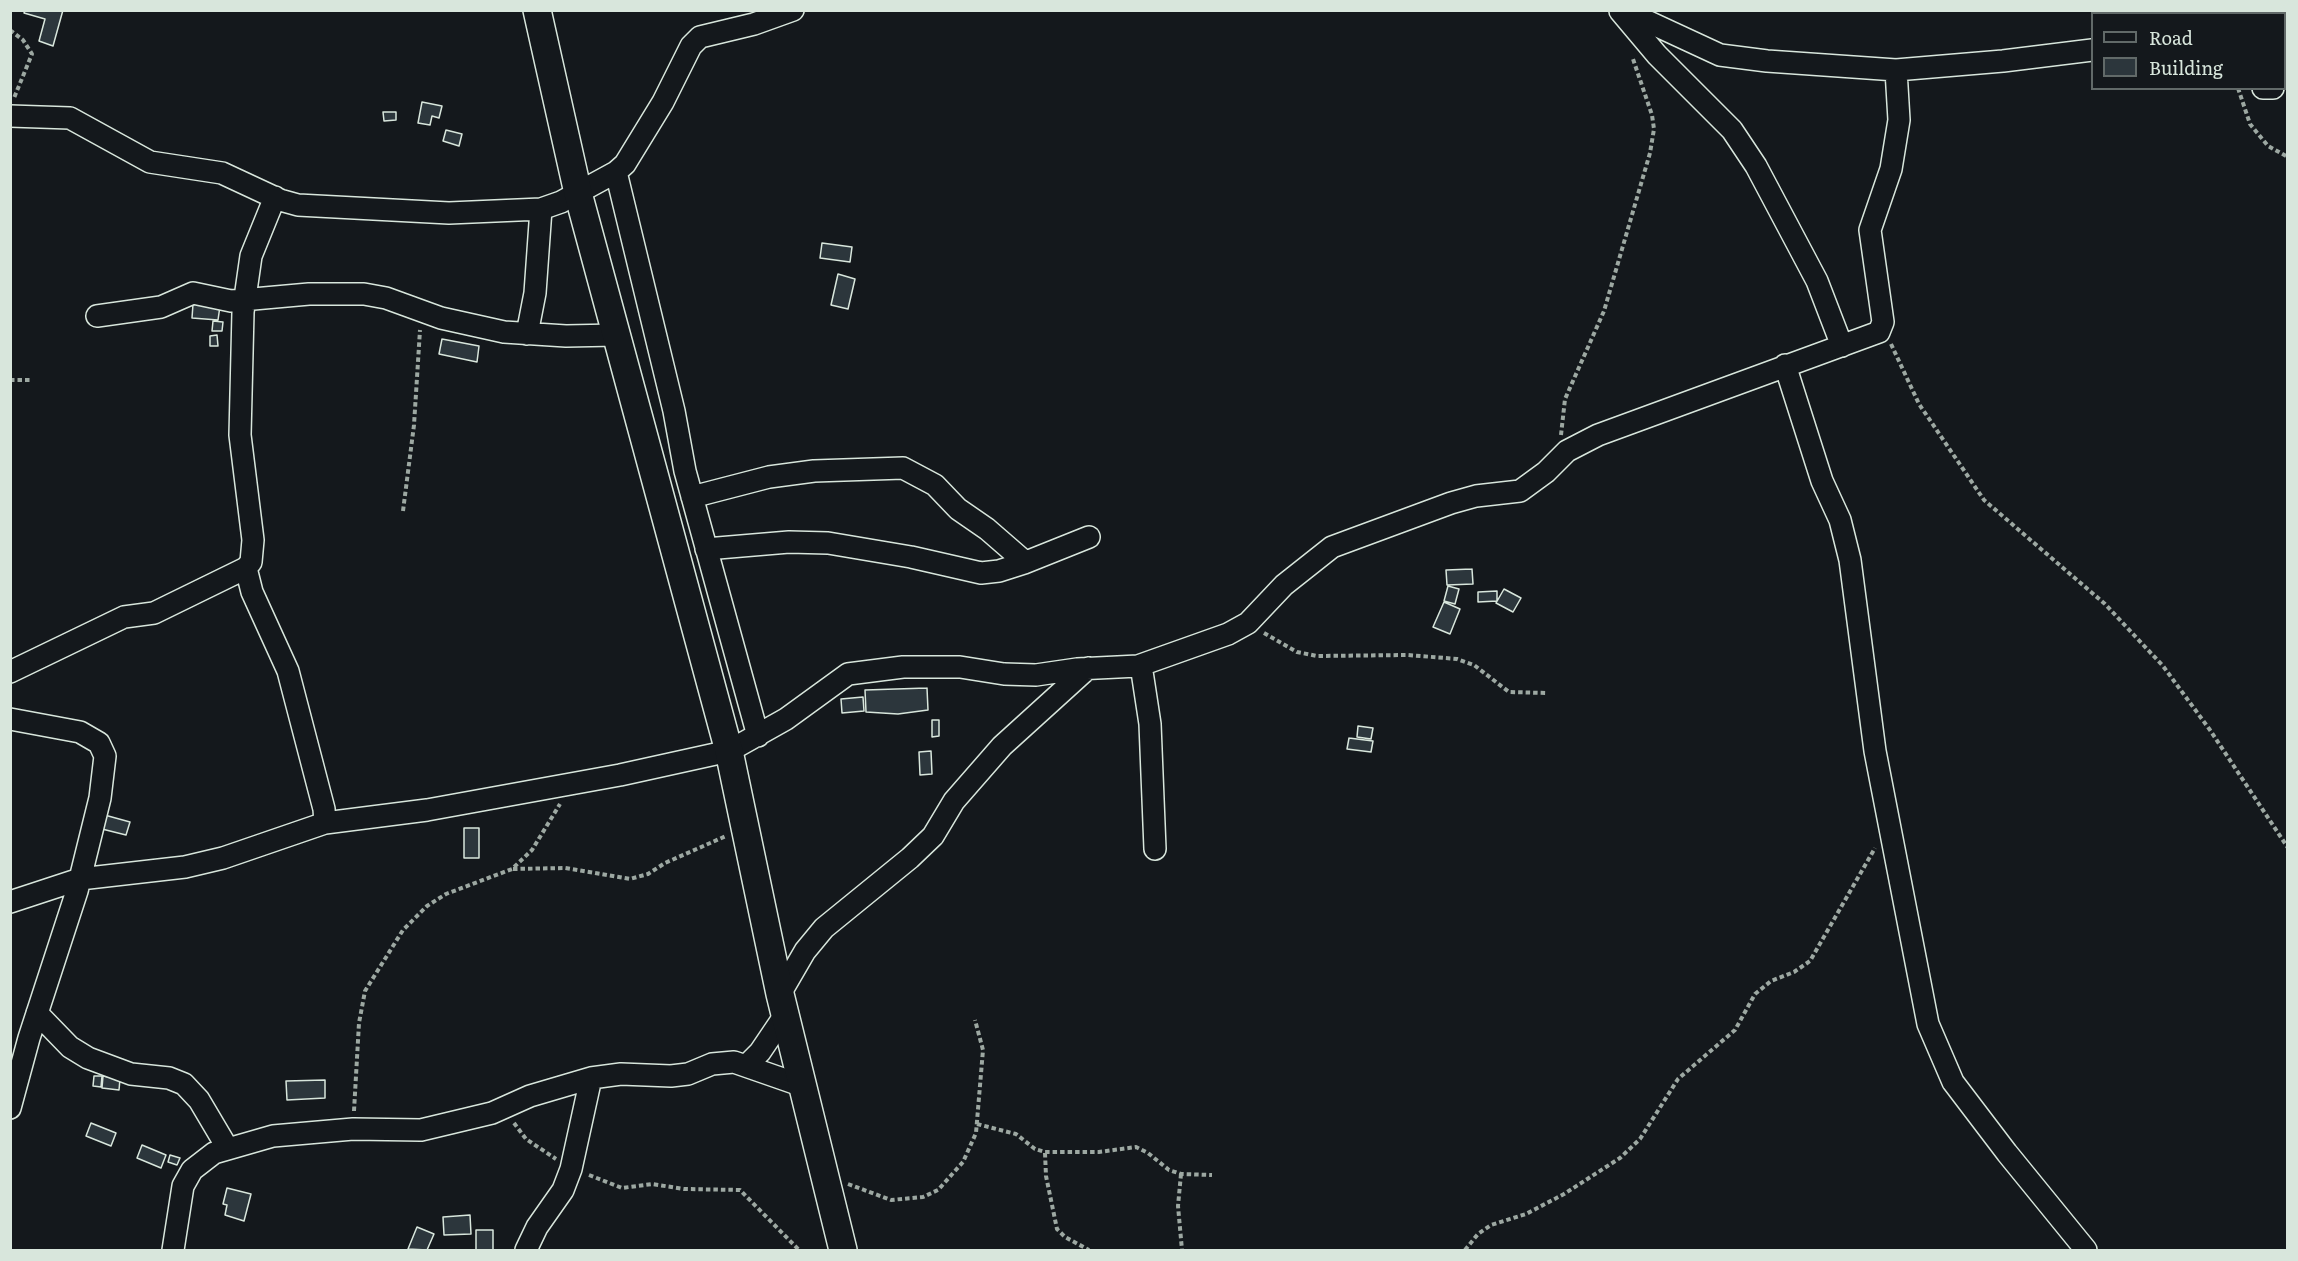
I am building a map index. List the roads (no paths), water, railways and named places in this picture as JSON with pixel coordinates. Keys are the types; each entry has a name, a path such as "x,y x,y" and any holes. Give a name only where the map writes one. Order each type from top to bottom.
{"main road":[{"path":"537,10 578,193 729,751 783,1004 843,1251"}],"street":[{"path":"10,116 70,118 150,162 216,171 298,206 449,213 541,209 578,193 616,172 625,164 663,102 684,58 697,40 710,33 754,24 793,10"},
{"path":"1622,10 1719,56 1896,70 2003,61 2091,50"},
{"path":"1622,10 1641,39 1738,139 1756,166 1817,281 1846,346"},
{"path":"10,902 80,879 185,867 224,858 325,823 427,810 729,751 759,736 848,674 903,667 960,667 1004,674 1036,675 1088,668 1141,665 1208,643 1248,623 1284,585 1325,551 1451,503 1476,496 1520,491 1546,472 1578,443 1785,365 1846,346 1878,331 1870,230 1893,159 1899,120 1896,70"},
{"path":"616,172 692,497 759,736"},
{"path":"10,672 124,617 154,613 246,568 253,554 240,435 245,298 251,256 275,197"},
{"path":"527,334 535,294 541,209"},
{"path":"97,316 161,308 193,293 224,301 245,298 364,294 386,298 424,313 489,329 566,336 616,335"},
{"path":"1785,365 1822,480 1840,520 1850,560 1875,751 1920,987 1938,1051 1953,1082 2007,1154 2086,1251"},
{"path":"692,497 769,477 814,471 903,468 935,485 958,509 987,529 1025,562"},
{"path":"706,549 789,542 828,543 911,557 981,573 999,571 1089,537"},
{"path":"246,568 259,607 288,671 324,809 325,823"},
{"path":"1141,665 1150,724 1155,849"},
{"path":"747,1065 760,1052 805,951 824,928 910,858 933,836 954,801 1002,746 1088,668"},
{"path":"10,719 80,732 102,746 105,756 100,798 80,879 37,1013 10,1108"},
{"path":"37,1013 70,1047 88,1058 131,1074 169,1078 184,1084 199,1100 228,1149"},
{"path":"173,1251 183,1186 200,1161 228,1149 285,1133 353,1129 421,1130 501,1109 530,1096 591,1078 621,1074 671,1076 688,1074 712,1064 734,1062 803,1086"},
{"path":"526,1251 537,1227 563,1190 571,1169 591,1078"}]}
